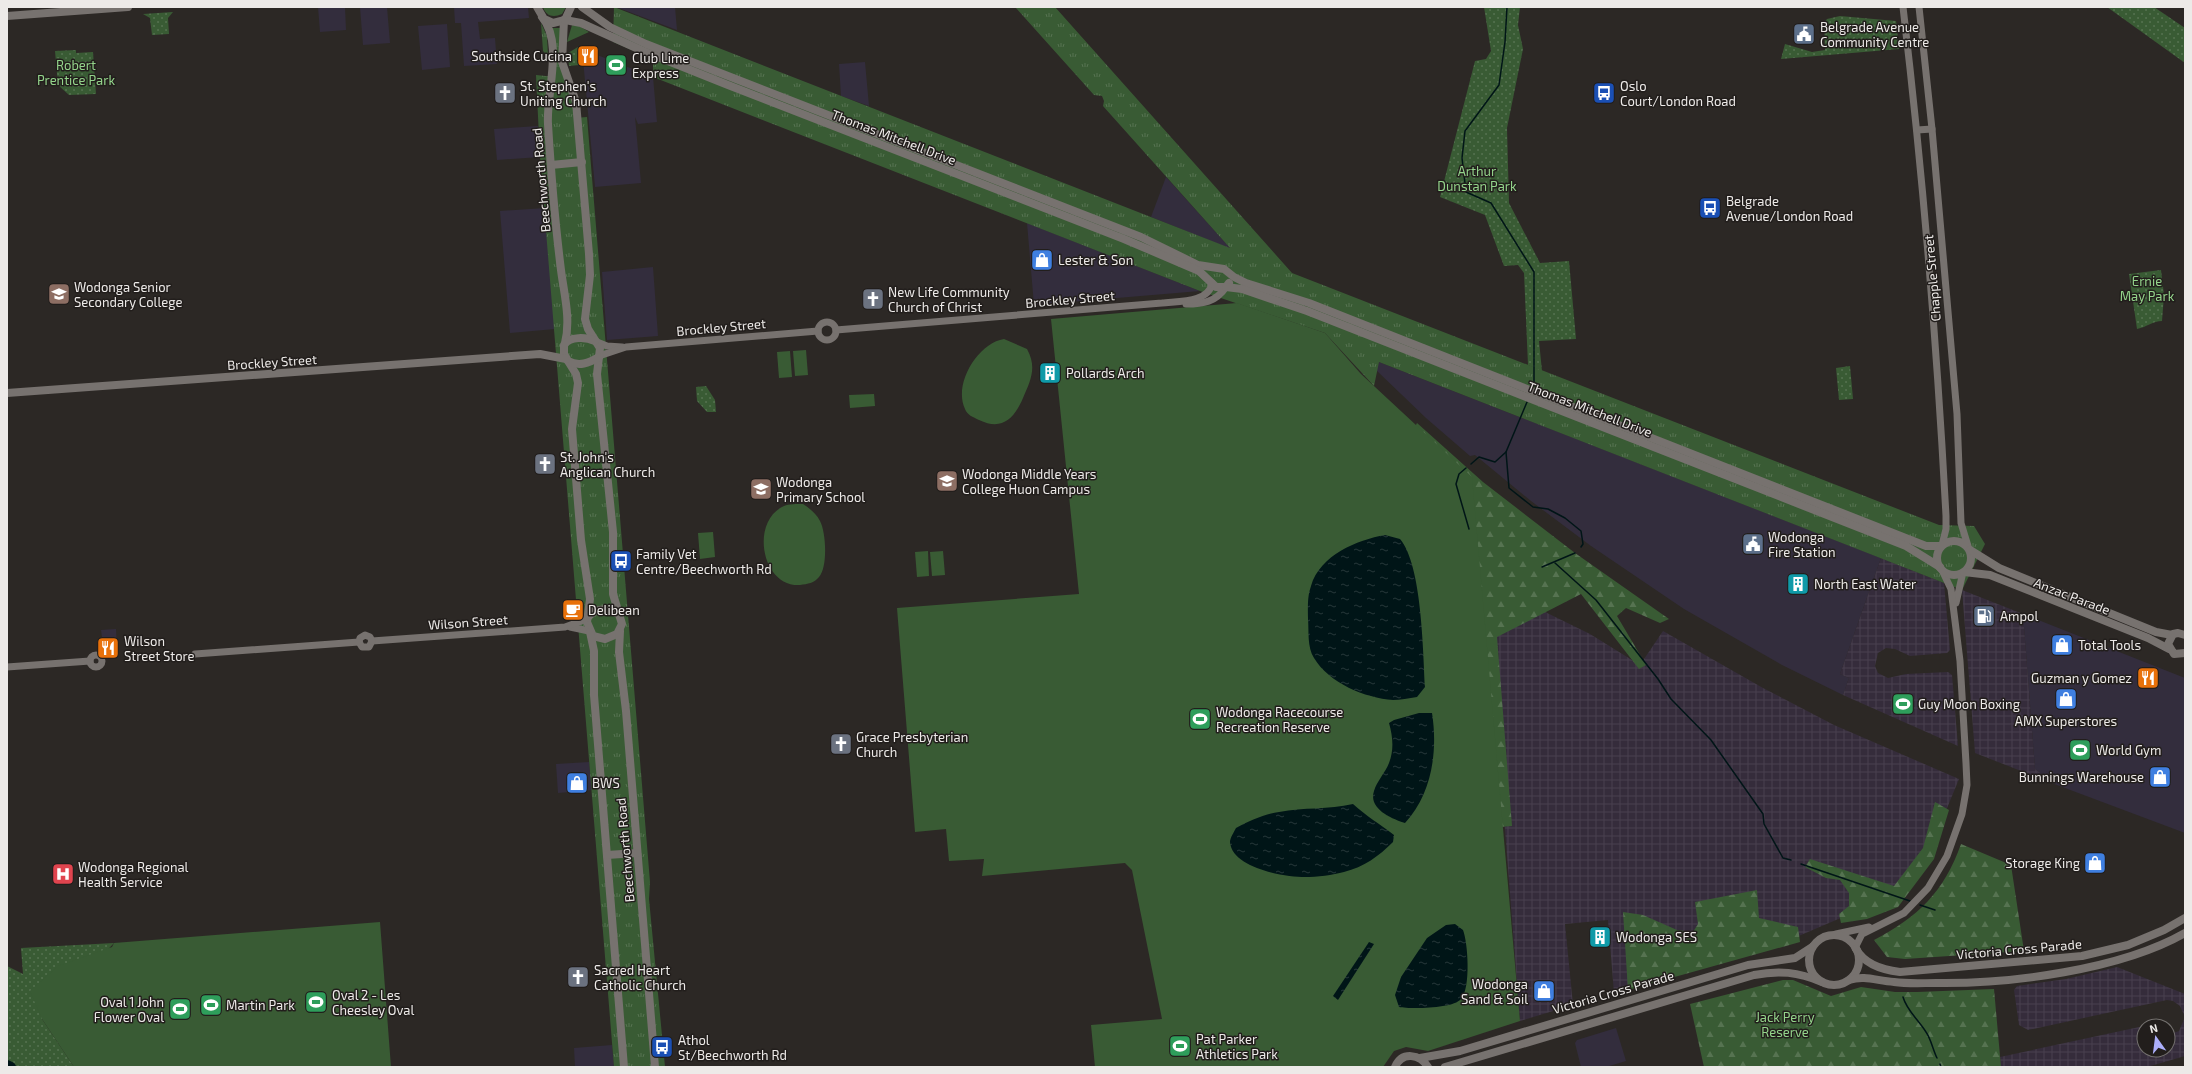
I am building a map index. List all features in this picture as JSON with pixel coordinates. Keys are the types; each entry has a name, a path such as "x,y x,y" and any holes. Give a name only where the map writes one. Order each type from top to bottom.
{"main road":[{"path":"7,16 128,7"},
{"name":"Beechworth Road","path":"537,7 548,26 552,39 552,82 548,115 561,271 568,319 564,344"},
{"path":"571,7 565,20 562,62 576,102 590,263 585,319 588,329 600,348 597,377 613,532 612,594 622,624 620,631 605,639 598,638 590,632 587,619 590,599 582,547 572,429 578,383 575,372 566,360 564,344 582,338 596,342"},
{"name":"Thomas Mitchell Drive","path":"582,7 616,30 691,66"},
{"name":"Thomas Mitchell Drive","path":"542,17 553,23 565,20 581,22 719,77 872,142 894,146 988,180 1008,185 1073,216 1195,269 1211,282"},
{"name":"Thomas Mitchell Drive","path":"719,77 825,121 875,134 894,146"},
{"path":"872,142 875,134"},
{"path":"551,165 582,162"},
{"name":"Thomas Mitchell Drive","path":"988,180 1010,194 1073,216 1141,237 1198,265 1219,268"},
{"path":"1008,185 1010,194"},
{"path":"1219,268 1229,272 1230,280 1226,287 1216,287 1211,282 1211,272 1219,268"},
{"name":"Thomas Mitchell Drive","path":"1229,272 1246,284 1283,294 1525,387 1623,430 1645,443 1774,486 1926,546 1942,545"},
{"name":"Thomas Mitchell Drive","path":"1226,287 1248,290 1508,389 1623,430 1642,433 1760,489 1911,548 1941,568"},
{"path":"1325,310 1326,319"},
{"name":"Brockley Street","path":"540,354 564,344"},
{"name":"Brockley Street","path":"7,393 540,354 566,360"},
{"path":"566,360 582,364 599,357"},
{"path":"1508,389 1516,384"},
{"path":"1642,433 1645,443"},
{"path":"1760,489 1774,486"},
{"path":"1820,503 1821,512"},
{"path":"1956,540 1964,543 1969,548 1972,561 1964,572 1952,575 1941,568 1937,558 1942,545 1956,540"},
{"name":"Anzac Parade","path":"1969,548 1999,568 2156,632 2172,635 2178,633 2185,635"},
{"name":"Anzac Parade","path":"1964,572 1990,575 2148,638 2169,649 2175,655 2185,654"},
{"path":"587,619 593,612 603,609 611,610 618,614"},
{"name":"Beechworth Road","path":"620,631 618,652 624,683 655,1067"},
{"name":"Beechworth Road","path":"590,632 594,651 594,694 624,1067"},
{"path":"2169,649 2168,641 2172,635"},
{"path":"607,855 637,853"},
{"name":"Victoria Cross Parade","path":"1856,948 1861,957 1869,963 1886,970 1900,972 2043,960 2082,956 2113,949 2145,938 2185,918"},
{"name":"Victoria Cross Parade","path":"1849,980 1864,977 1895,982 1947,983 2006,980 2042,976 2132,955 2159,946 2185,933"},
{"path":"1836,934 1846,938 1856,948 1857,968 1849,980 1836,984 1822,982 1816,977 1810,966 1812,948 1824,936 1836,934"},
{"name":"Victoria Cross Parade","path":"1395,1067 1403,1058 1409,1056 1420,1058 1460,1051 1748,965 1795,958 1812,948"},
{"name":"Victoria Cross Parade","path":"1445,1067 1460,1061 1591,1025 1754,975 1772,972 1796,973 1822,982"},
{"path":"1674,987 1678,999"},
{"path":"1587,1013 1591,1025"},
{"path":"1420,1058 1428,1067"}],"street":[{"name":"Chapple Street","path":"1903,7 1917,130 1942,446 1946,526 1942,545"},
{"name":"Chapple Street","path":"1919,7 1932,129 1957,414 1960,523 1969,548"},
{"path":"1917,130 1932,129"},
{"path":"1922,195 1937,194"},
{"name":"Brockley Street","path":"1162,303 1201,297 1209,291 1211,282"},
{"name":"Brockley Street","path":"836,330 1162,303 1208,302 1220,295 1226,287"},
{"path":"826,322 832,323 836,330 833,338 827,340 820,336 818,331 822,324 826,322"},
{"name":"Brockley Street","path":"596,342 607,346 626,347 818,331"},
{"name":"Brockley Street","path":"599,357 626,347"},
{"path":"1836,934 1876,925 1893,919 1907,910 1928,888 1947,856 1962,814 1967,785 1955,608 1950,587 1941,568"},
{"path":"1955,608 1964,572"},
{"name":"Wilson Street","path":"566,627 587,619"},
{"name":"Wilson Street","path":"196,654 359,642 360,638 365,635 370,637 372,641 566,627 590,632"},
{"path":"7,667 90,661"},
{"path":"1856,948 1860,936 1876,925"}],"shaded area":[{"path":"318,7 345,7 346,30 320,32"},
{"path":"360,7 387,7 390,43 363,45"},
{"path":"454,7 528,7 529,18 478,22 480,39 495,38 497,64 464,66 461,23 455,23"},
{"path":"616,7 675,7 677,30"},
{"path":"447,24 450,67 422,70 418,26"},
{"path":"582,49 653,77 657,122 638,124 635,117 641,183 595,187"},
{"path":"865,62 869,106 841,96 839,64"},
{"path":"538,126 540,157 497,160 494,129"},
{"path":"1166,177 1231,249 1151,217"},
{"path":"545,208 555,329 510,333 500,211"},
{"path":"1027,223 1200,291 1034,305"},
{"path":"653,267 658,336 607,340 602,272"},
{"path":"1379,362 1881,558 1840,674 1849,678 1843,695 1782,665 1684,609 1591,546 1531,501 1475,455 1470,456 1426,418 1376,370"},
{"path":"1881,558 1944,583 1950,650 1947,653 1910,656 1895,649 1886,648 1878,653 1875,666 1878,673 1888,678 1906,674 1948,672 1952,675 1958,746 1843,695 1849,678 1840,674"},
{"path":"1962,590 2023,614 2035,769 2057,785 1975,753"},
{"path":"1541,610 1590,634 1640,665 1663,631 1763,688 1834,725 1959,779 1924,864 1899,893 1794,938 1614,993 1608,920 1565,924 1573,1005 1520,1021 1489,625"},
{"path":"2023,614 2185,678 2185,833 2057,785 2035,769"},
{"path":"116,629 117,650 104,651 101,630"},
{"path":"589,762 592,790 558,793 556,764"},
{"path":"2117,967 2185,994 2185,1017 2180,1006 2173,1001 2167,1000 2028,1030 2019,1025 2014,990 2017,986 2066,979"},
{"path":"2185,1017 2185,1056 2147,1067 2001,1067 2000,1057 2136,1028 2136,1058 2176,1058 2176,1032 2179,1031"},
{"path":"1616,1028 1626,1061 1606,1067 1581,1067 1575,1043 1577,1040"},
{"path":"612,1045 614,1067 575,1067 574,1048"}],"green space":[{"path":"543,7 566,7 562,14 553,16 548,14"},
{"path":"614,7 1230,248 1103,106 1104,101 1102,96 1094,95 1015,7 1055,7 1292,273 1939,525 1974,526 1985,544 1962,590 1379,362 1374,386 1325,333 1200,291 653,77 653,59 613,42"},
{"name":"Arthur Dunstan Park","path":"1484,7 1520,7 1518,25 1523,49 1507,128 1509,203 1540,263 1569,261 1576,339 1539,341 1542,371 1528,365 1524,273 1518,265 1504,266 1485,215 1440,197 1475,61 1486,59 1491,51"},
{"path":"2107,7 2154,7 2185,28 2185,63"},
{"path":"173,12 168,18 169,34 152,35 150,18 143,14"},
{"path":"1840,16 1896,21 1899,49 1781,59 1785,44 1812,52 1825,50 1824,23 1827,19"},
{"path":"541,23 547,36 548,56 543,51"},
{"path":"572,25 579,26 589,32 567,42"},
{"path":"552,28 561,28 560,65 572,99 575,118 587,117 650,882 649,899 665,1067 614,1067 540,157 536,75 555,77"},
{"path":"578,47 579,65 569,66 568,53"},
{"name":"Robert Prentice Park","path":"76,50 76,53 93,52 96,94 69,95 58,85 55,51"},
{"name":"Ernie May Park","path":"2161,270 2164,295 2162,321 2137,329 2129,274"},
{"path":"2158,277 2159,290 2147,291 2146,278"},
{"name":"Wodonga Racecourse Recreation Reserve","path":"1237,303 1325,333 1361,374 1472,477 1520,1021 1428,1051 1406,1047 1394,1051 1383,1067 1095,1067 1091,1025 1162,1019 1132,870 1125,863 982,876 984,859 949,861 946,829 915,832 897,608 1079,594 1051,319"},
{"path":"1004,339 1027,349 1032,362 1032,374 1016,412 1006,421 1001,423 987,423 972,417 966,411 962,399 962,388 970,366 977,356 994,342"},
{"path":"806,350 808,375 795,376 793,351"},
{"path":"790,351 792,377 779,378 777,352"},
{"path":"1850,366 1853,399 1839,400 1836,368"},
{"path":"706,386 715,400 716,412 707,412 697,401 696,387"},
{"path":"874,394 875,406 850,408 849,395"},
{"path":"1417,423 1483,482 1575,553 1669,619 1660,623 1626,608 1617,616 1646,665 1639,669 1581,594 1497,637 1512,826 1500,827 1414,429"},
{"path":"791,504 803,504 814,513 820,521 824,533 825,558 824,566 819,577 811,583 800,585 787,583 776,576 769,565 765,552 764,538 767,525 773,514 784,506"},
{"path":"713,532 715,557 700,559 698,533"},
{"path":"928,551 929,576 917,577 915,552"},
{"path":"943,551 945,575 932,576 930,552"},
{"path":"1935,802 1949,810 1934,859 1898,907 1867,919 1841,923 1839,914 1849,906 1849,893 1840,880 1826,878 1805,867 1810,859 1894,886 1923,848"},
{"path":"1961,844 2011,865 2024,951 1905,959 1887,957 1874,940 1904,922 1928,901 1946,876"},
{"path":"1757,890 1759,918 1798,927 1800,942 1628,990 1623,912 1643,915 1677,930 1693,932 1698,924 1695,902"},
{"name":"Martin Park","path":"380,922 391,1067 74,1067 42,1019 30,991 58,966 112,947 114,943"},
{"path":"114,943 42,1019 74,1067 7,1067 7,966 23,974 21,948"},
{"name":"Jack Perry Reserve","path":"1783,980 1793,980 1831,996 1861,987 1895,992 1994,989 2001,1067 1704,1067 1690,1004"}],"water":[{"path":"1385,535 1400,539 1407,551 1413,568 1417,588 1422,631 1425,687 1417,697 1396,700 1382,699 1371,696 1349,688 1338,682 1321,667 1314,658 1310,649 1309,639 1309,594 1316,575 1322,566 1341,551 1352,545 1374,537"},
{"path":"1419,713 1432,713 1434,727 1433,757 1427,785 1414,812 1405,823 1382,812 1374,803 1373,797 1375,787 1391,758 1392,738 1389,723 1394,720"},
{"path":"1353,804 1394,835 1393,842 1377,856 1351,870 1330,875 1296,877 1260,869 1240,858 1233,851 1230,840 1236,828 1257,818 1288,810 1334,807"},
{"path":"1455,924 1463,930 1465,936 1468,965 1466,985 1461,999 1449,1005 1421,1008 1399,1007 1395,995 1401,977 1427,938 1446,925"},
{"path":"1369,942 1374,944 1338,1000 1333,996"}],"waterway":[{"path":"1507,7 1505,42 1499,85 1465,131 1462,158 1466,192 1491,203 1534,272 1534,384"},
{"path":"1471,464 1479,457 1495,462 1506,452 1527,402"},
{"path":"1506,452 1509,488 1533,507 1548,509 1565,518 1581,531 1583,544 1581,547"},
{"path":"1466,468 1459,474 1456,484 1469,529"},
{"path":"1542,567 1575,553"},
{"path":"1555,563 1596,600 1658,679 1671,699 1711,740 1763,814 1764,824 1783,858 1791,860"},
{"path":"1801,864 1910,901"},
{"path":"1920,905 1935,910"},
{"path":"1903,997 1910,1011 1928,1035 1937,1058"},
{"path":"7,1065 11,1067"}],"place":[{"name":"Belgrade Avenue Community Centre","path":"1804,34"},
{"name":"Southside Cucina","path":"588,56"},
{"name":"Club Lime Express","path":"616,65"},
{"name":"St. Stephen's Uniting Church","path":"505,93"},
{"name":"Oslo Court/London Road","path":"1604,93"},
{"name":"Belgrade Avenue/London Road","path":"1710,208"},
{"name":"Lester & Son","path":"1042,260"},
{"name":"Wodonga Senior Secondary College","path":"59,294"},
{"name":"New Life Community Church of Christ","path":"873,299"},
{"name":"Pollards Arch","path":"1050,373"},
{"name":"St. John's Anglican Church","path":"545,464"},
{"name":"Wodonga Middle Years College Huon Campus","path":"947,481"},
{"name":"Wodonga Primary School","path":"761,489"},
{"name":"Wodonga Fire Station","path":"1753,544"},
{"name":"Family Vet Centre/Beechworth Rd","path":"621,561"},
{"name":"North East Water","path":"1798,584"},
{"name":"Delibean","path":"573,610"},
{"name":"Ampol","path":"1984,616"},
{"name":"Total Tools","path":"2062,645"},
{"name":"Wilson Street Store","path":"108,648"},
{"name":"Guzman y Gomez","path":"2148,678"},
{"name":"AMX Superstores","path":"2066,699"},
{"name":"Guy Moon Boxing","path":"1903,704"},
{"name":"Wodonga Racecourse Recreation Reserve","path":"1200,719"},
{"name":"Grace Presbyterian Church","path":"841,744"},
{"name":"World Gym","path":"2080,750"},
{"name":"Bunnings Warehouse","path":"2160,777"},
{"name":"BWS","path":"577,783"},
{"name":"Storage King","path":"2095,863"},
{"name":"Wodonga Regional Health Service","path":"63,874"},
{"name":"Wodonga SES","path":"1600,937"},
{"name":"Sacred Heart Catholic Church","path":"578,977"},
{"name":"Wodonga Sand & Soil","path":"1544,991"},
{"name":"Oval 2 - Les Cheesley Oval","path":"316,1002"},
{"name":"Martin Park","path":"211,1005"},
{"name":"Oval 1 John Flower Oval","path":"180,1009"},
{"name":"Pat Parker Athletics Park","path":"1180,1046"},
{"name":"Athol St/Beechworth Rd","path":"662,1047"}]}
